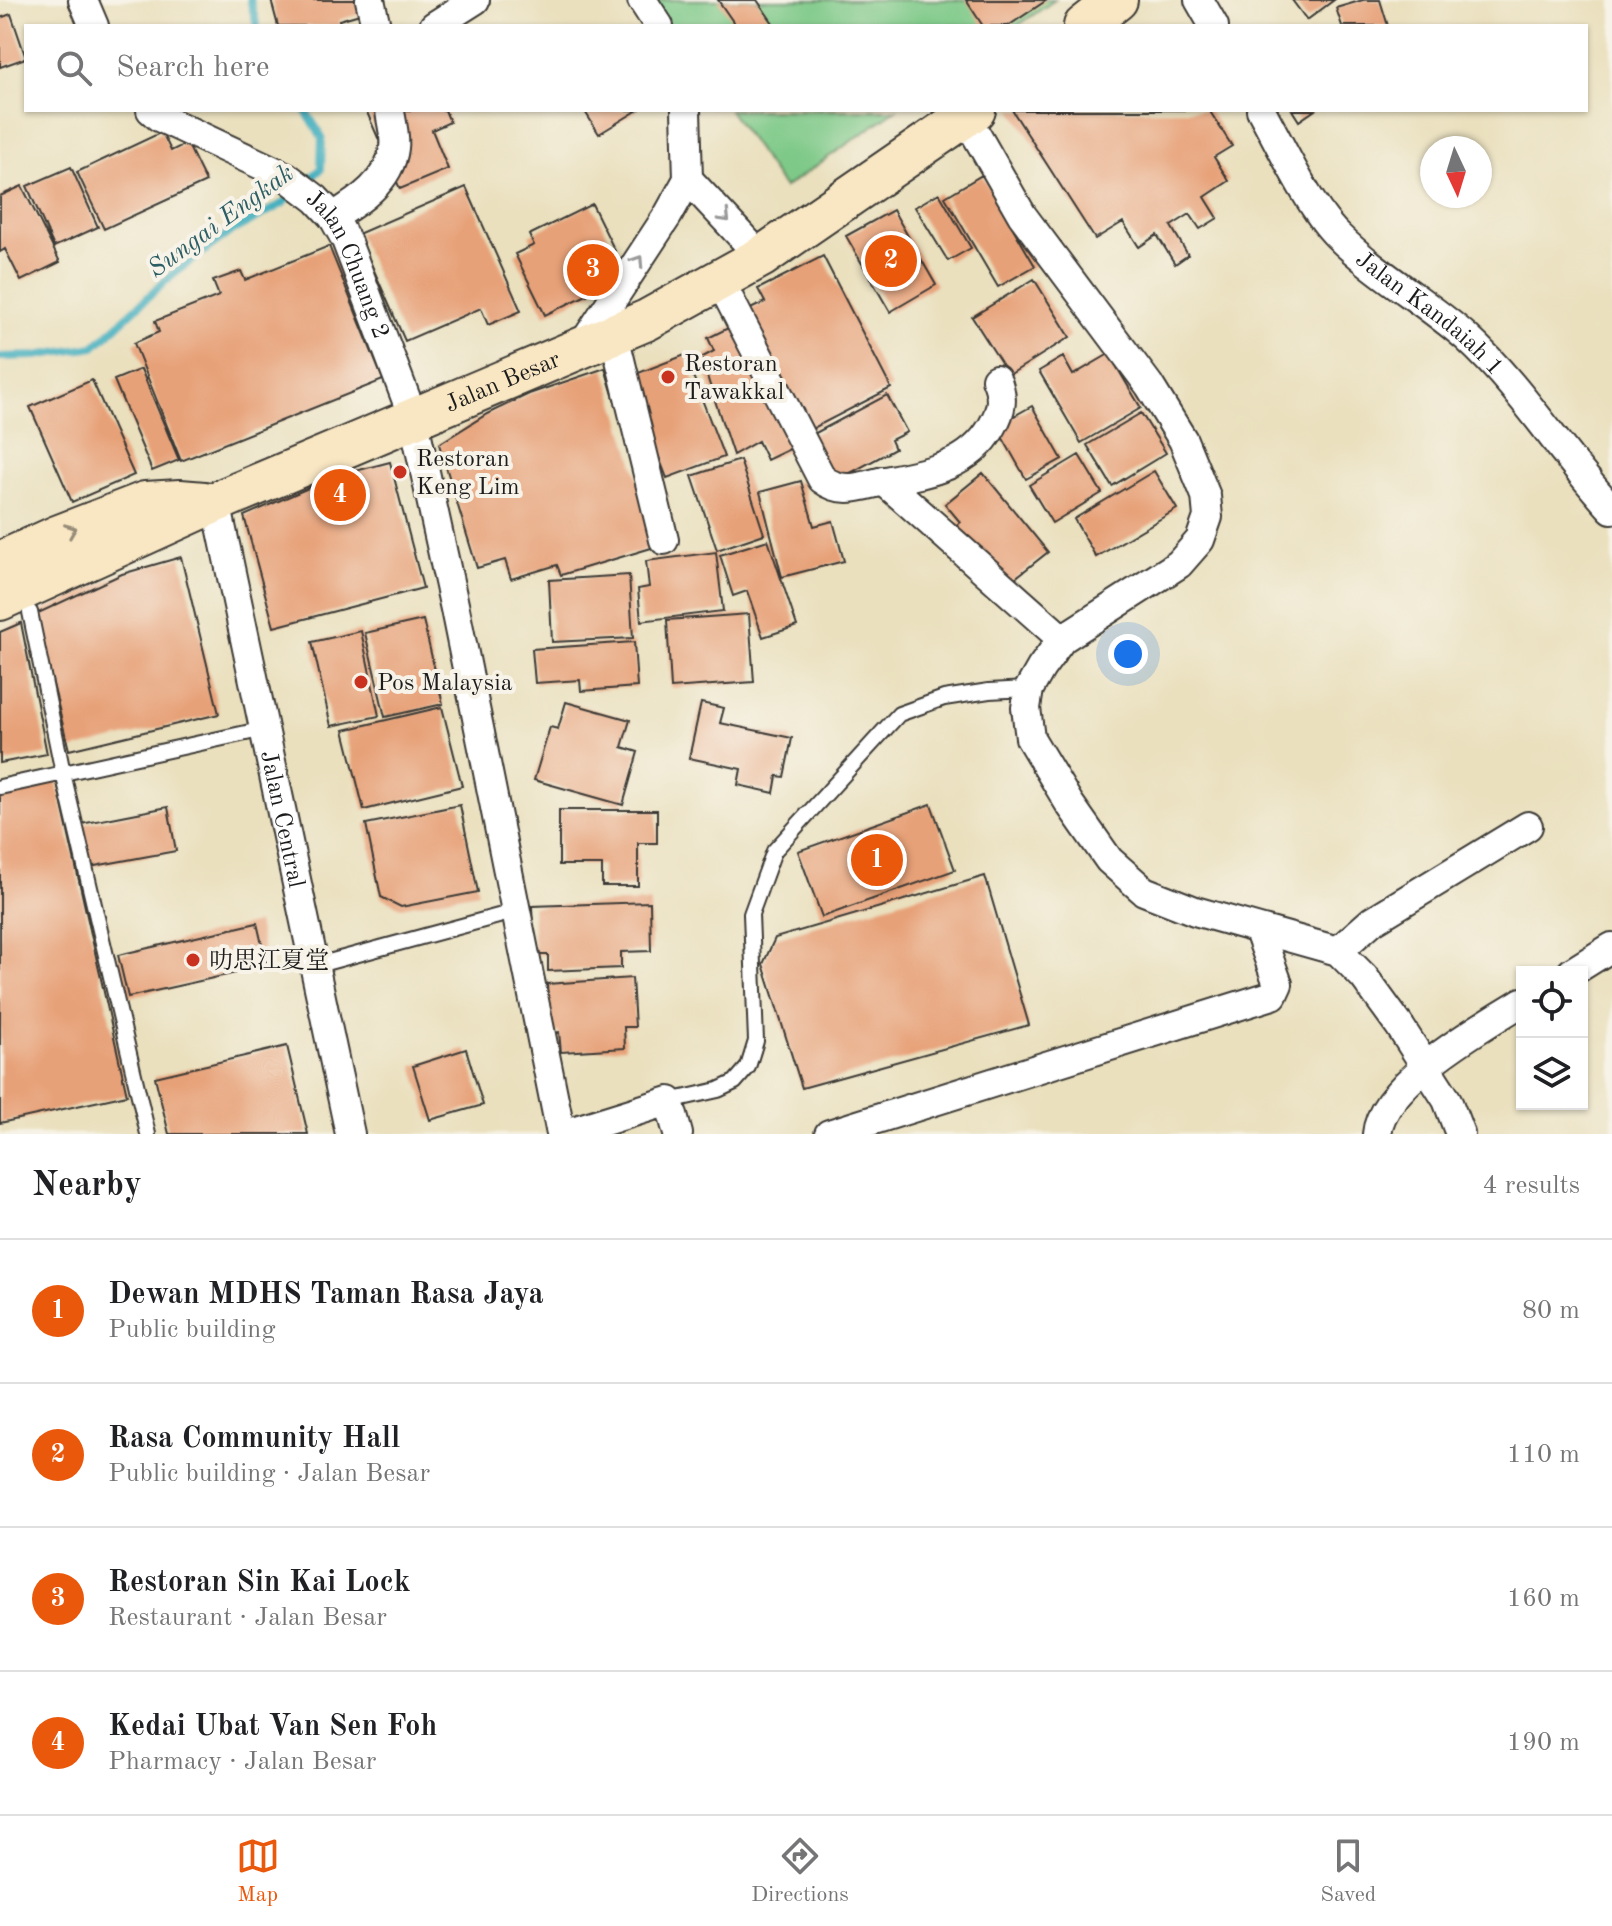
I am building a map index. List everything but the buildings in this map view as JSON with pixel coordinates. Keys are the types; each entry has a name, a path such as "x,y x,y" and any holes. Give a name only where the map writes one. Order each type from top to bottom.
{"main road":[{"name":"Jalan Besar","path":"10,612 216,502 413,417 597,343 720,281 761,257 971,114"},
{"path":"0,562 145,502 216,502"}],"street":[{"path":"83,0 93,24"},
{"path":"370,0 376,24"},
{"path":"437,24 475,0"},
{"path":"642,0 658,24"},
{"path":"1199,0 1213,24"},
{"name":"Jalan Chuang 2","path":"153,112 287,177 324,208 346,240 413,417 562,1134"},
{"path":"324,208 359,201 388,170 394,147 390,112"},
{"path":"664,540 597,343 688,179 686,112"},
{"name":"Jalan Kandaiah 1","path":"1262,112 1307,193 1335,234 1465,337 1519,394 1579,474 1612,509"},
{"path":"971,114 1022,215 1149,385 1183,440 1206,496 1208,517 1200,540 1179,564 1062,639 1029,689 1026,708 1030,738 1069,803 1109,860 1144,891 1259,931 1338,951 1364,977 1426,1068 1447,1100 1460,1134"},
{"path":"688,179 761,257"},
{"path":"720,281 822,479 833,487 851,488 927,473 959,460 981,445 1000,413 1002,392 996,379"},
{"path":"884,481 1062,639"},
{"name":"Jalan Central","path":"216,502 350,1134"},
{"path":"1338,951 1372,921 1528,826"},
{"path":"829,1134 1273,995 1278,984 1259,931"},
{"path":"1582,966 1612,947"},
{"path":"1377,1134 1378,1119 1395,1096 1456,1043 1516,1006"},
{"path":"562,1134 669,1101 678,1134"}],"lane":[{"path":"10,612 63,773 148,1134"},
{"path":"669,1101 718,1090 735,1082 748,1067 756,1041 751,914 774,851 899,714 944,698 1029,689"},
{"path":"0,787 264,729"},
{"path":"314,966 517,911"}],"green space":[{"path":"651,0 1055,0 1020,24 668,24"},
{"path":"730,112 893,112 784,188"}],"waterway":[{"name":"Sungai Engkak","path":"250,0 256,24"},
{"name":"Sungai Engkak","path":"0,357 35,356 94,347 173,274 230,232 282,204 321,169 322,137 306,112"}],"place":[{"name":"Rasa Community Hall","path":"891,261"},
{"name":"Restoran Sin Kai Lock","path":"593,270"},
{"name":"Restoran Tawakkal","path":"668,377"},
{"name":"Restoran Keng Lim","path":"400,472"},
{"name":"Kedai Ubat Van Sen Foh","path":"340,495"},
{"name":"Pos Malaysia","path":"361,682"},
{"name":"Dewan MDHS Taman Rasa Jaya","path":"877,860"},
{"name":"叻思江夏堂","path":"193,960"}]}
